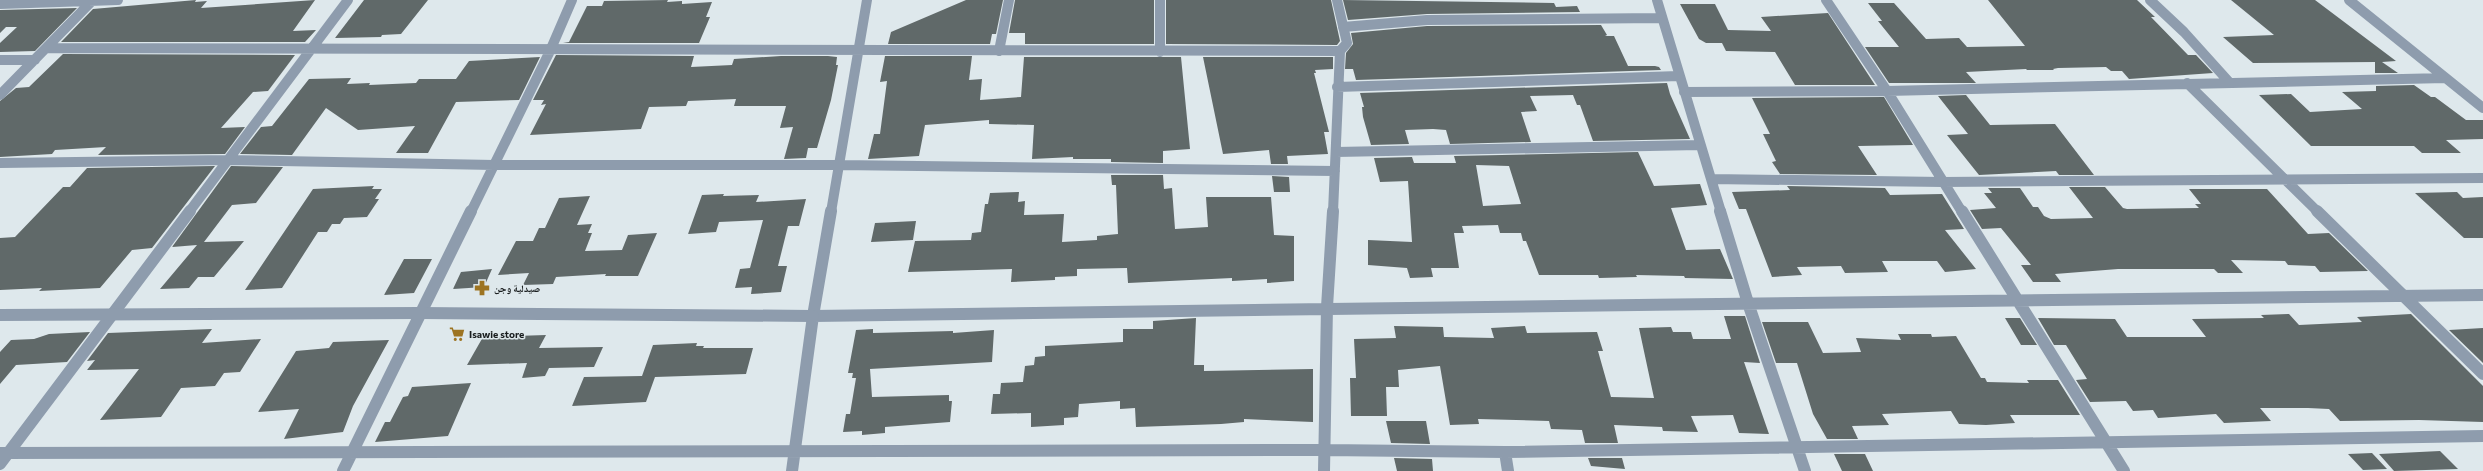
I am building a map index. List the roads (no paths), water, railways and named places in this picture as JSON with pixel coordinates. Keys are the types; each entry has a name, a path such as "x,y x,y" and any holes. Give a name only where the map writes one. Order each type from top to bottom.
{"street":[{"path":"0,4 118,0"},
{"path":"3,457 115,314 348,0"},
{"path":"343,471 550,51 572,0"},
{"path":"792,471 813,316 860,51 867,0"},
{"path":"999,51 1009,0"},
{"path":"1160,0 1160,52"},
{"path":"1324,471 1327,307 1336,152 1337,87 1340,51 1347,43 1337,0"},
{"path":"1657,0 1699,145 1711,179 1748,303 1805,471"},
{"path":"1826,0 1887,90 2124,471"},
{"path":"2150,0 2184,32 2230,83"},
{"path":"2349,0 2483,108"},
{"path":"0,95 93,1"},
{"path":"1343,27 1427,20 1661,18"},
{"path":"46,48 550,51 1340,51"},
{"path":"0,60 35,60"},
{"path":"1337,87 1679,76"},
{"path":"1684,92 1887,90 2445,78"},
{"path":"2187,83 2287,180 2351,247 2483,374"},
{"path":"1336,152 1699,145"},
{"path":"0,163 228,160 494,165 839,165 1335,170"},
{"path":"1711,179 1943,182 2483,178"},
{"path":"0,315 420,313 813,316 1327,307 2018,302 2483,295"},
{"path":"3,457 352,453 794,453 1325,450 1506,452 2483,436"},
{"path":"1506,452 1508,471"}],"place":[{"name":"صيدلية وجن","path":"482,288"},
{"name":"Isawie store","path":"457,334"}]}
